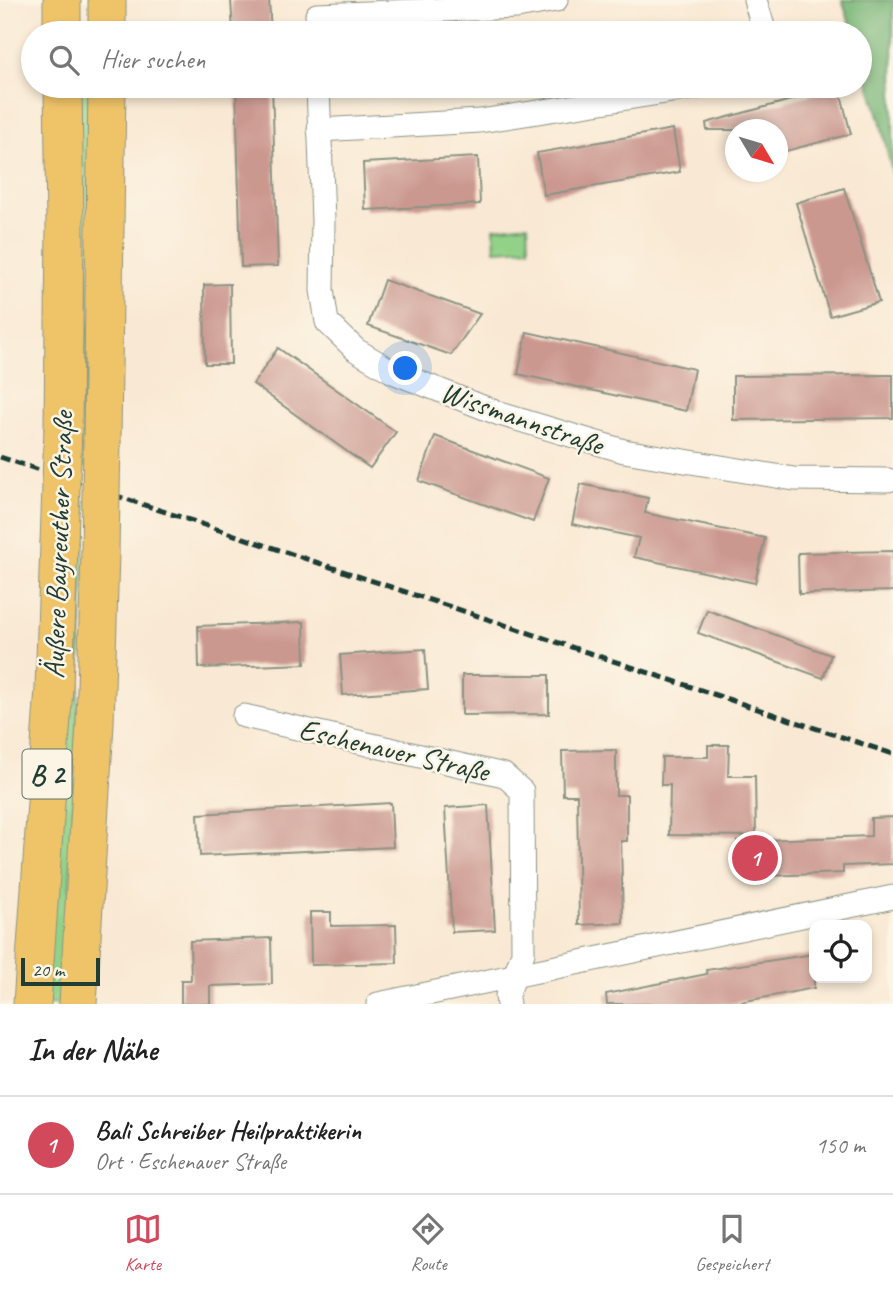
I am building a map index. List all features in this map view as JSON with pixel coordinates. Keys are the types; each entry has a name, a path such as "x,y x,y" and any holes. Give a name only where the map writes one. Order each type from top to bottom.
{"main road":[{"path":"62,0 62,21"},
{"path":"107,0 107,21"},
{"name":"Äußere Bayreuther Straße","path":"32,1004 54,688 60,544 65,237 63,98"},
{"name":"Äußere Bayreuther Straße","path":"78,1004 95,724 107,98"}],"street":[{"path":"317,16 517,7 556,0"},
{"path":"755,0 761,21"},
{"name":"Wissmannstraße","path":"318,98 323,220 322,290 327,321 356,349 393,372 500,414 624,452 794,479 888,480"},
{"path":"319,130 480,121 627,98"},
{"name":"Eschenauer Straße","path":"244,716 504,775 522,791 523,953 507,996 508,1004"},
{"path":"379,1004 893,897"}],"green space":[{"path":"842,0 893,0 893,177 872,93 872,21 849,21"},
{"path":"77,98 90,98 88,468 76,464"},
{"path":"528,224 529,248 495,250 494,228"},
{"path":"75,496 87,501 65,1004 44,1004"}],"building":[{"path":"231,0 269,0 270,21 232,21"},
{"path":"236,98 272,98 278,266 241,267"},
{"path":"798,98 842,98 851,134 788,150 788,119 725,119 725,130 707,130 706,123"},
{"path":"673,129 680,172 544,195 537,153"},
{"path":"478,157 480,204 365,210 363,163"},
{"path":"844,188 879,302 830,316 796,203"},
{"path":"384,280 480,314 451,355 368,326"},
{"path":"230,284 231,364 205,364 204,285"},
{"path":"527,332 694,369 686,411 518,374"},
{"path":"278,348 396,432 370,468 253,384"},
{"path":"893,375 893,418 733,420 733,376"},
{"path":"435,436 549,478 533,522 419,481"},
{"path":"581,484 648,498 645,513 765,538 755,583 634,557 639,538 572,524"},
{"path":"893,551 893,591 799,594 798,553"},
{"path":"707,610 831,655 823,678 698,633"},
{"path":"304,622 305,664 199,668 198,626"},
{"path":"425,649 428,689 343,695 340,655"},
{"path":"462,675 549,675 549,714 462,715"},
{"path":"708,745 729,745 728,776 755,776 756,836 669,835 670,785 661,785 662,757 708,757"},
{"path":"616,750 616,795 627,795 627,841 621,841 623,923 579,925 577,795 563,795 562,751"},
{"path":"391,803 393,847 200,856 198,814"},
{"path":"488,805 495,930 452,932 445,808"},
{"path":"893,817 893,864 843,866 843,873 738,877 737,841 871,836 871,818"},
{"path":"310,912 331,912 331,926 396,925 397,963 311,965"},
{"path":"271,938 272,984 210,986 210,1004 181,1004 181,980 191,980 190,941"},
{"path":"809,955 809,983 814,983 814,988 730,1004 607,1004 606,994 707,974 706,970"}],"railway":[{"path":"0,457 893,754"}],"place":[{"name":"Bali Schreiber Heilpraktikerin","path":"755,858"}]}
